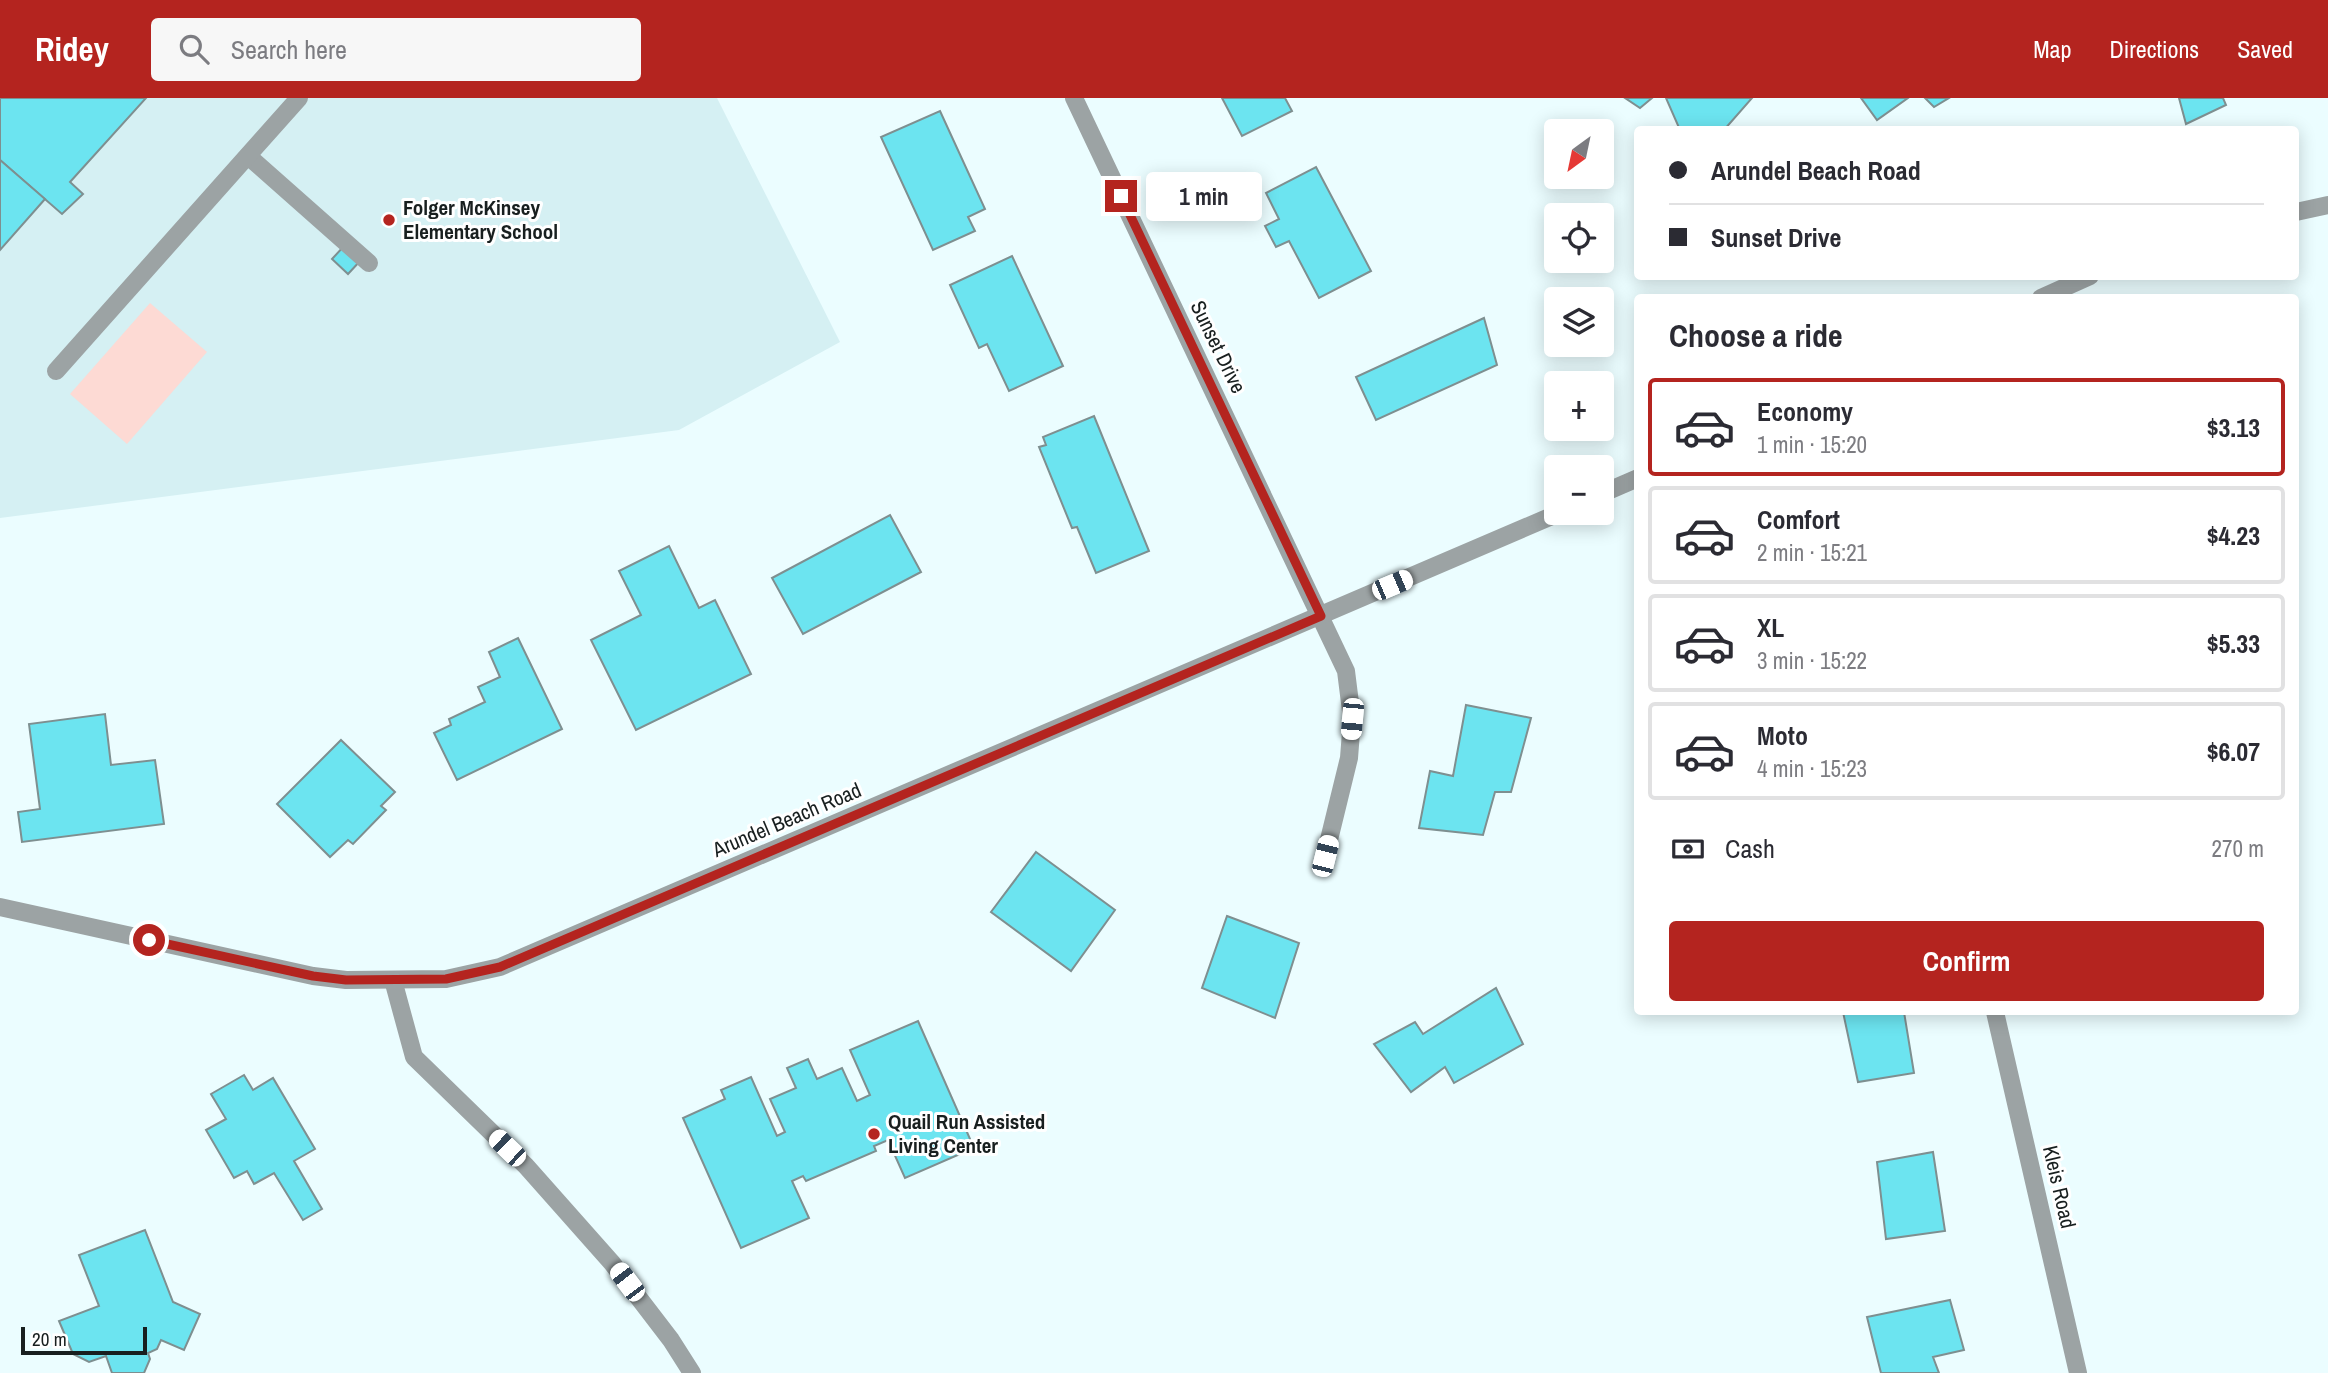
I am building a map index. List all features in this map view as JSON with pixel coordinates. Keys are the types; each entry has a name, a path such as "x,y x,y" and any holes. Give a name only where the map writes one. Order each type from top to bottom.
{"street":[{"path":"56,371 299,98"},
{"name":"Sunset Drive","path":"1074,98 1346,671 1352,719 1349,758 1325,856"},
{"path":"248,156 369,263"},
{"path":"2299,211 2328,205"},
{"path":"2050,294 2081,280"},
{"path":"1614,488 1634,480"},
{"name":"Arundel Beach Road","path":"0,907 313,976 346,980 446,979 500,967 1544,519"},
{"path":"393,980 414,1057 526,1166 612,1263 671,1340 692,1373"},
{"name":"Kleis Road","path":"1996,1015 2078,1373"}],"shaded area":[{"name":"Folger McKinsey Elementary School","path":"0,98 717,98 840,342 679,430 0,518"},
{"path":"150,303 207,352 127,444 70,394"}],"building":[{"path":"0,98 146,98 70,182 83,194 62,214 0,160"},
{"path":"1222,98 1285,98 1292,111 1242,136"},
{"path":"1625,98 1652,98 1640,108"},
{"path":"1666,98 1752,98 1728,126 1678,126"},
{"path":"1861,98 1908,98 1877,120"},
{"path":"1925,98 1949,98 1934,107"},
{"path":"2179,98 2223,98 2226,105 2186,124"},
{"path":"940,111 985,209 968,217 975,231 933,250 881,137"},
{"path":"0,160 45,199 0,250"},
{"path":"1316,167 1371,271 1319,298 1289,241 1276,247 1265,226 1279,219 1266,193"},
{"path":"345,245 361,260 348,274 332,259"},
{"path":"1012,256 1063,366 1009,391 987,344 979,348 950,285"},
{"path":"1484,318 1497,365 1376,420 1356,377"},
{"path":"1094,416 1149,551 1096,573 1077,527 1072,528 1039,447 1046,445 1043,437"},
{"path":"890,515 921,572 803,634 772,578"},
{"path":"669,546 699,608 715,600 751,674 636,730 591,640 641,615 619,571"},
{"path":"518,638 562,729 457,780 434,733 451,725 449,719 485,702 478,687 500,677 489,652"},
{"path":"1466,705 1531,718 1511,792 1495,792 1483,835 1419,828 1430,771 1453,776"},
{"path":"105,714 111,765 155,760 164,824 22,842 18,812 40,809 29,724"},
{"path":"341,740 395,792 381,806 386,810 353,844 348,840 330,857 277,804"},
{"path":"1036,852 1115,910 1071,971 991,912"},
{"path":"1227,916 1299,943 1275,1018 1202,988"},
{"path":"1496,988 1523,1044 1454,1083 1445,1067 1411,1092 1374,1044 1415,1022 1423,1034"},
{"path":"1844,1015 1904,1015 1914,1073 1858,1082"},
{"name":"Quail Run Assisted Living Center","path":"918,1021 974,1148 905,1178 888,1140 874,1146 876,1151 806,1181 803,1176 792,1181 809,1218 741,1248 683,1118 725,1099 721,1090 751,1077 777,1136 785,1132 770,1099 796,1088 787,1068 808,1059 817,1079 842,1068 857,1101 870,1095 850,1050"},
{"path":"244,1075 253,1090 273,1078 315,1149 294,1161 322,1209 303,1220 274,1173 254,1184 247,1171 234,1178 206,1130 226,1119 211,1094"},
{"path":"1933,1152 1945,1231 1886,1239 1877,1162"},
{"path":"145,1230 173,1302 200,1314 184,1350 161,1340 157,1349 148,1353 150,1359 144,1373 112,1373 106,1356 89,1362 73,1354 59,1321 99,1306 79,1255"},
{"path":"1950,1300 1964,1350 1933,1357 1939,1373 1881,1373 1867,1317"}],"place":[{"name":"Folger McKinsey Elementary School","path":"389,220"},
{"name":"Quail Run Assisted Living Center","path":"874,1134"}],"route":[{"path":"149,940 313,976 346,980 446,979 500,967 1321,616 1121,196"}]}
